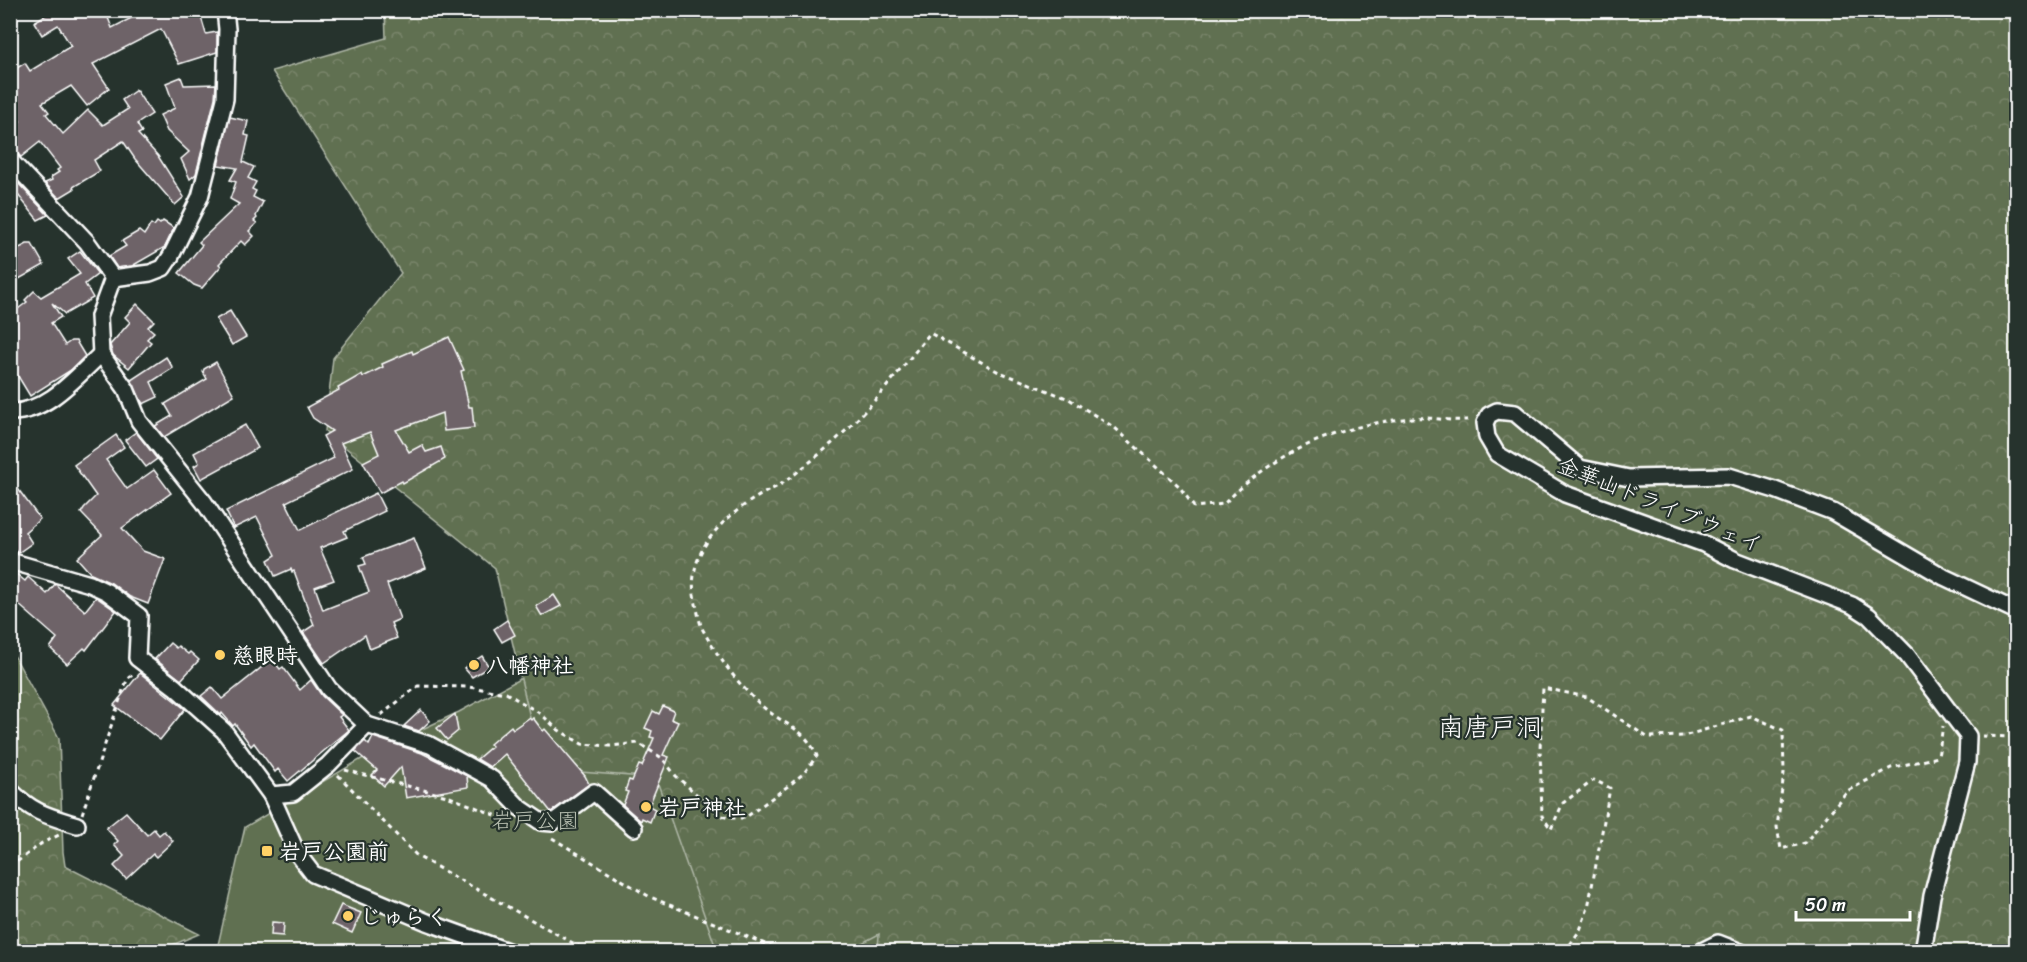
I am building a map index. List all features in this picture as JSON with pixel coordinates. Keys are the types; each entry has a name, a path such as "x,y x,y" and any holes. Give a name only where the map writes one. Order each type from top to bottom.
{"street":[{"path":"113,278 150,273 163,268 200,197 225,99 227,29 225,10"},
{"path":"10,160 87,242 113,278"},
{"path":"113,278 99,316 101,354 126,389 139,421 204,502 328,689 367,725 430,745 492,779 519,807 541,822 552,823 594,792 634,828"},
{"path":"10,412 21,412 47,402 101,354"},
{"name":"金華山ドライブウェイ","path":"1968,736 1907,655 1869,616 1852,604 1735,560 1704,544 1565,494 1497,454 1487,436 1485,423 1488,417 1497,411 1515,413 1580,468 1629,477 1729,476 1775,490 1833,512 1944,577 2016,611"},
{"path":"10,561 90,584 107,592 139,616 137,658 175,687 224,731 271,795 297,853 313,874 427,922 510,951"},
{"path":"271,795 293,793 328,765 367,725"},
{"path":"1923,951 1932,896 1967,762 1968,736"},
{"path":"10,790 28,807 77,825"},
{"path":"1700,951 1718,943 1741,951"}],"path":[{"path":"367,725 418,686 469,687 506,693 582,744 610,746 638,743 662,758 676,776 720,815 728,818 745,818 771,801 804,772 817,756 810,741 767,710 726,668 702,627 692,588 694,572 701,551 711,535 732,516 767,491 779,486 831,445 871,403 930,333 997,371 1069,399 1115,428 1179,486 1194,507 1224,504 1244,484 1292,451 1333,433 1370,423 1415,417 1460,421 1488,417"},
{"path":"10,867 42,843 77,825 87,802 128,678 148,666"},
{"path":"1565,951 1580,930 1588,908 1610,788 1594,780 1563,803 1551,829 1542,816 1540,749 1543,688 1587,697 1647,737 1684,736 1751,716 1783,730 1784,773 1777,828 1781,849 1805,843 1847,791 1891,768 1938,757 1943,723 1968,736 2016,737"},
{"path":"328,765 447,796 523,826"},
{"path":"328,765 417,856 589,951"},
{"path":"544,835 555,839 650,897 785,951"},
{"path":"10,939 21,951"}],"green space":[{"path":"385,10 2016,11 2016,951 878,951 879,934 847,951 717,951 656,778 542,769 495,568 325,431 333,358 401,273 272,71 386,38"},
{"path":"10,648 59,738 65,866 199,934 158,951 11,951"},
{"name":"岩戸公園","path":"536,670 911,951 327,952 310,943 300,951 208,952 218,945 245,827 377,750 459,712"}],"building":[{"path":"54,10 105,10 112,28 143,12 148,12 150,16 154,13 156,16 174,10 199,10 206,34 217,32 217,52 179,64 161,29 93,64 109,88 87,106 71,86 42,103 49,112 46,114 63,134 88,110 103,125 128,109 122,100 136,90 152,114 137,124 142,132 138,134 158,156 184,197 175,205 135,159 123,141 94,160 100,171 59,198 45,183 52,180 51,177 59,172 57,170 60,168 40,142 21,157 10,146 10,129 20,121 10,105 10,72 25,63 30,71 71,46 58,25 42,35 34,22"},
{"path":"181,77 184,85 216,84 215,98 196,174 190,179 181,159 189,152 167,131 160,115 175,108 166,83"},
{"path":"230,117 248,121 245,135 249,136 243,162 254,167 248,178 256,182 252,189 256,191 253,197 263,202 254,221 257,223 249,231 254,236 245,245 241,241 219,264 221,266 202,288 194,285 179,273 202,245 199,242 239,204 230,199 236,182 230,180 237,168 218,165"},
{"path":"15,180 48,215 38,220 10,185 10,182"},
{"path":"163,221 174,228 165,247 132,266 117,268 109,256 126,246 122,241 139,231 144,235 151,224 154,226 157,222 160,224"},
{"path":"27,244 32,244 44,265 10,284 10,253"},
{"path":"80,251 98,274 85,284 93,298 65,314 52,303 61,317 51,323 65,345 76,341 85,356 71,370 30,396 13,368 10,315 27,302 25,300 34,291 41,297 80,274 68,259"},
{"path":"137,304 154,321 148,327 154,332 147,339 151,342 129,368 113,355 110,345 130,322 125,317"},
{"path":"230,311 246,337 232,345 216,319"},
{"path":"449,337 464,370 461,371 469,407 472,407 474,428 444,431 442,413 396,430 409,452 422,445 426,452 441,447 445,459 380,493 363,462 379,454 370,432 341,443 353,469 286,502 300,530 376,493 385,511 344,531 347,537 320,548 334,580 315,587 323,610 369,592 359,566 366,564 363,557 414,538 426,568 387,584 400,619 391,623 397,638 370,649 365,635 324,663 303,632 314,625 294,571 292,572 291,569 275,576 268,560 276,555 257,517 234,528 226,511 334,458 323,436 332,431 313,418 307,407 339,390 338,388 362,374 363,377 383,367 382,364 412,351 413,354"},
{"path":"166,357 173,368 151,382 158,397 143,404 131,380"},
{"path":"216,362 234,395 164,437 155,426 172,416 165,404 207,379 203,372 204,369"},
{"path":"245,425 258,448 201,479 194,466 199,463 194,453"},
{"path":"136,432 157,459 146,467 125,440"},
{"path":"116,435 124,447 106,460 127,489 154,470 171,493 122,528 143,551 165,559 148,604 130,597 111,583 91,574 77,558 102,535 81,513 96,496 74,465"},
{"path":"10,478 40,519 25,532 32,543 18,553 10,543"},
{"path":"10,571 25,581 28,577 47,594 55,584 85,611 96,597 116,611 86,650 84,648 67,664 50,648 57,638 10,597"},
{"path":"554,595 561,606 542,616 536,606"},
{"path":"507,620 515,635 502,642 494,629"},
{"path":"170,643 188,654 190,652 199,660 181,680 155,659"},
{"path":"482,656 489,667 472,677 464,668"},
{"path":"272,659 280,669 283,667 300,690 311,680 322,696 342,715 339,717 349,730 288,781 278,769 275,772 254,743 251,746 235,724 233,726 222,713 221,715 201,696 212,687 222,699"},
{"path":"140,673 185,709 160,740 114,705"},
{"path":"663,706 674,711 671,719 678,722 663,755 669,757 649,806 655,809 650,822 642,818 641,821 623,805 628,792 625,791 639,765 642,766 654,738 650,737 652,731 645,728 653,711 659,714"},
{"path":"421,710 430,721 419,731 404,726"},
{"path":"455,714 458,731 447,740 437,728"},
{"path":"529,718 531,720 533,718 543,731 545,729 585,776 589,784 551,812 505,754 490,767 477,759 511,726 513,729"},
{"path":"373,737 422,753 467,776 468,787 406,798 401,767 384,786 372,775 377,770 355,751 365,741 369,745"},
{"path":"126,812 147,835 154,829 159,835 164,831 173,841 156,857 153,854 126,879 114,866 124,856 114,845 118,841 106,828"},
{"path":"341,905 361,913 352,933 332,924"},
{"path":"272,922 284,923 283,936 271,935"}],"place":[{"name":"慈眼時","path":"220,655"},
{"name":"八幡神社","path":"474,665"},
{"name":"岩戸神社","path":"646,807"},
{"name":"岩戸公園前","path":"267,851"},
{"name":"じゅらく","path":"348,916"}],"district":[{"name":"南唐戸洞","path":"1490,727"}]}
